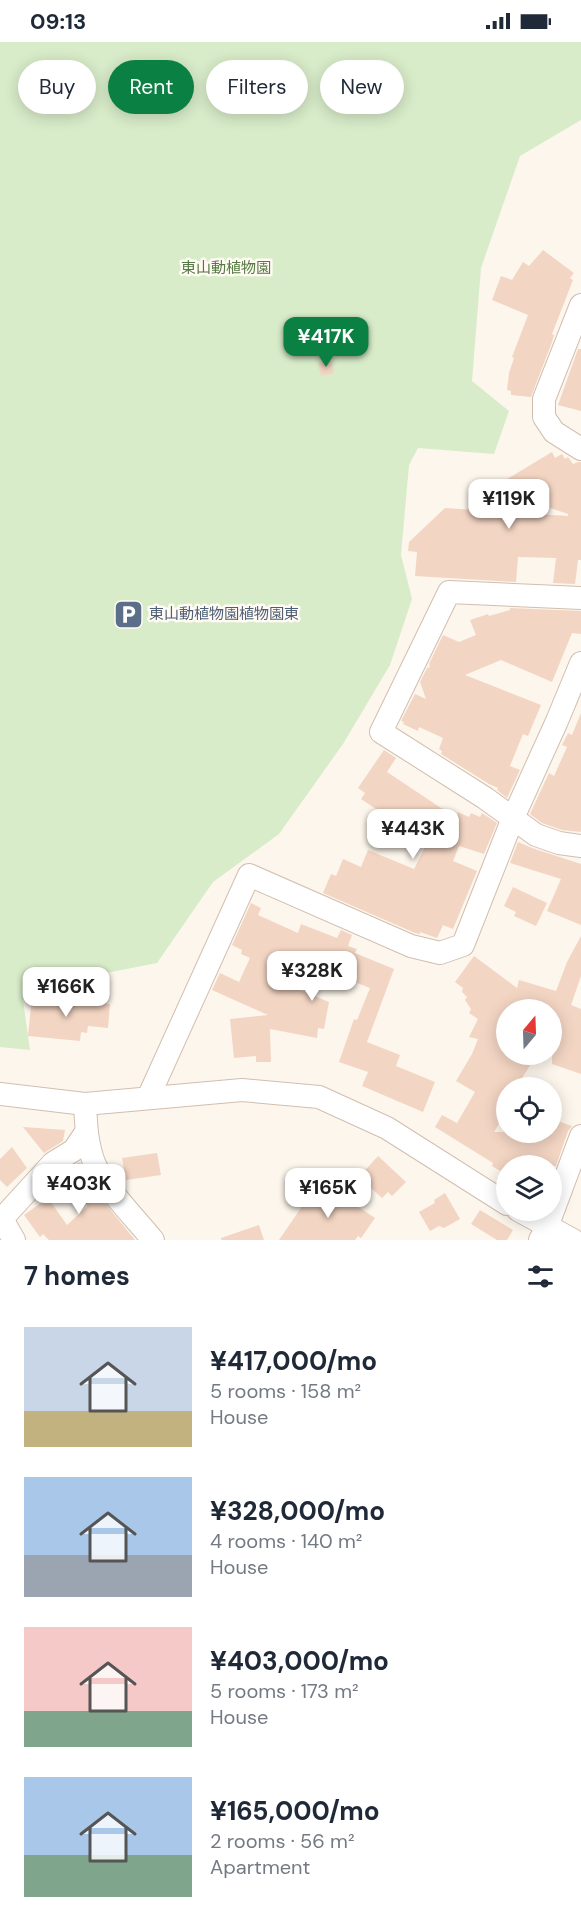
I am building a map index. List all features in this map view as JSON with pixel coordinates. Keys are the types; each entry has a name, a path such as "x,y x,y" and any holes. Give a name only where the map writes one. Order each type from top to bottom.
{"street":[{"path":"581,305 575,334 544,399 544,417 554,432 581,449"},
{"path":"581,598 448,592 381,732 485,798 536,835 559,843 581,846"},
{"path":"148,1098 249,874 411,946 441,953 463,945 513,818 581,663"},
{"path":"2,1097 85,1104 242,1090 319,1097 387,1128 496,1197"},
{"path":"85,1104 86,1132 95,1165 116,1196 153,1240"},
{"path":"14,1240 1,1220 53,1163 74,1150 86,1132"},
{"path":"543,1234 581,1136"},
{"path":"529,1221 543,1234 573,1240"}],"green space":[{"name":"東山動植物園","path":"0,42 581,42 581,120 520,156 481,268 472,381 509,411 494,454 418,448 409,465 401,555 412,599 390,665 343,744 279,834 213,882 157,963 79,977 23,1000 30,1050 0,1047"}],"building":[{"path":"543,250 574,273 570,278 573,280 531,397 511,395 511,391 507,390 514,358 512,357 528,315 492,300 501,276 512,280 523,262 529,266"},
{"path":"578,349 581,349 581,411 558,405"},
{"path":"331,360 334,373 321,376 318,363"},
{"path":"552,452 555,458 562,454 565,459 568,457 573,464 581,462 581,560 578,560 575,584 553,583 556,558 518,557 516,582 415,576 417,552 408,551 409,542 445,508 568,516 568,514 492,488"},
{"path":"510,608 581,611 581,634 572,633 552,682 501,660 465,675 541,705 528,736 523,734 510,766 520,770 507,798 497,790 498,788 441,754 442,751 439,749 443,738 419,727 418,731 401,721 415,694 426,699 420,682 427,668 430,667 429,664 443,635 459,642 476,635 470,620 510,610"},
{"path":"581,713 581,832 562,830 542,823 530,814 549,773 554,776 567,747 562,745 568,733 572,735"},
{"path":"384,750 396,758 387,772 456,818 458,812 469,817 471,813 480,817 482,813 497,823 484,854 459,846 453,861 477,871 453,929 443,925 437,938 420,932 420,934 415,933 323,893 331,874 336,876 343,859 361,867 368,850 414,869 427,843 361,799 365,793 358,788"},
{"path":"518,842 581,864 581,925 547,911 561,879 510,863"},
{"path":"513,887 547,903 536,926 514,916 516,912 504,906"},
{"path":"251,903 261,908 258,915 298,933 301,924 337,938 341,930 352,935 348,946 357,949 355,953 394,969 367,1042 400,1055 396,1066 435,1082 423,1112 362,1086 368,1072 339,1062 354,1019 357,1020 370,988 352,981 356,970 315,955 300,990 329,1002 324,1029 318,1028 317,1038 270,1029 271,1062 256,1062 256,1056 234,1058 230,1019 268,1015 212,990 220,973 239,982 250,958 241,954 242,950 232,945"},
{"path":"581,936 581,976 571,1005 581,1009 581,1074 555,1065 562,1065 562,999 496,999 496,1065 530,1065 523,1077 496,1077 496,1129 494,1132 496,1132 496,1143 562,1143 562,1122 572,1126 560,1155 496,1155 496,1168 492,1166 493,1163 435,1127 442,1115 457,1123 475,1092 456,1081 478,1039 469,1037 478,1019 469,1013 471,1009 465,1000 467,997 462,992 463,988 455,982 474,956 517,988 519,980 556,991 567,962"},
{"path":"32,996 110,1004 108,1028 88,1026 87,1033 81,1032 80,1041 28,1036"},
{"path":"23,1127 65,1130 63,1141 44,1153"},
{"path":"12,1147 27,1168 7,1187 0,1180 0,1159"},
{"path":"157,1153 161,1175 126,1180 122,1158"},
{"path":"378,1156 406,1182 392,1196 388,1192 382,1198 359,1177"},
{"path":"80,1162 96,1192 135,1240 49,1240 43,1234 40,1237 24,1215 48,1198 67,1225 88,1206 62,1174"},
{"path":"318,1183 349,1205 351,1202 375,1218 361,1238 358,1236 355,1240 279,1240"},
{"path":"445,1193 460,1219 444,1228 439,1226 430,1231 419,1212 435,1203 434,1200"},
{"path":"480,1210 513,1230 507,1240 497,1240 471,1224"},
{"path":"259,1225 264,1240 221,1240 221,1238"}],"place":[{"name":"東山動植物園植物園東","path":"128,614"}]}
